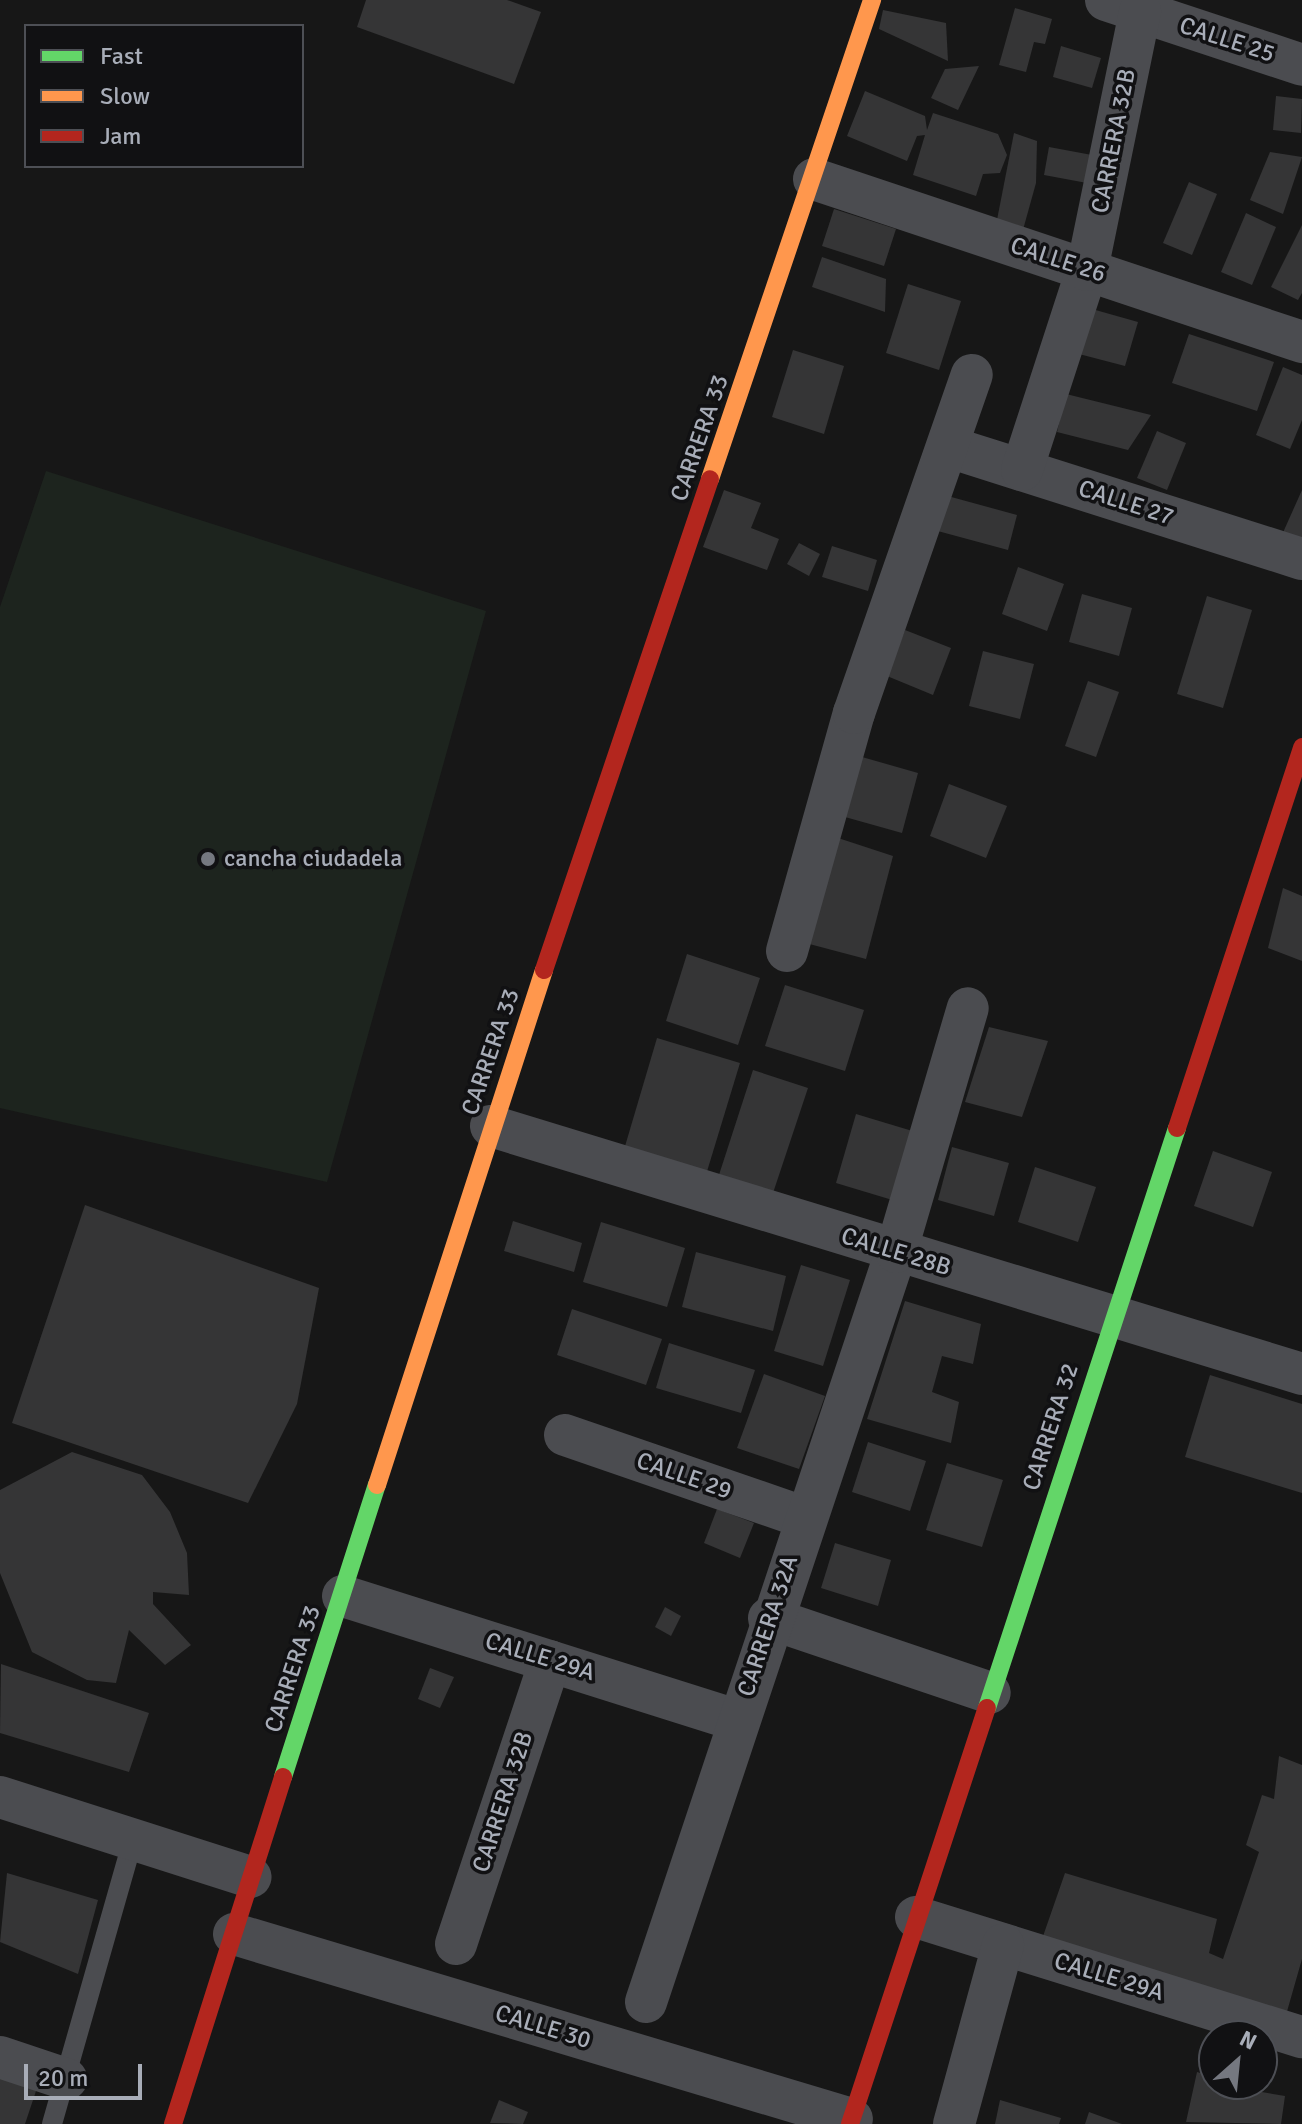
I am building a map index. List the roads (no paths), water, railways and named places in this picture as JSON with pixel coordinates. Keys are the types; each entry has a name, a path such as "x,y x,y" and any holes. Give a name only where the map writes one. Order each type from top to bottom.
{"street":[{"name":"CARRERA 33","path":"173,2124 491,1126 814,179 872,0"},
{"name":"CALLE 25","path":"1123,6 1302,65"},
{"name":"CARRERA 32B","path":"1022,470 1087,270 1123,6"},
{"name":"CALLE 26","path":"814,179 1302,342"},
{"path":"787,951 854,713 972,375"},
{"name":"CALLE 27","path":"949,447 1302,559"},
{"name":"CARRERA 32","path":"851,2122 1111,1320 1302,747"},
{"name":"CARRERA 32A","path":"646,2002 769,1618 896,1252 968,1008"},
{"name":"CALLE 28B","path":"491,1126 1111,1320 1302,1374"},
{"name":"CALLE 29","path":"565,1435 803,1517"},
{"name":"CALLE 29A","path":"343,1596 737,1720"},
{"path":"769,1618 990,1693"},
{"name":"CARRERA 32B","path":"456,1944 550,1661"},
{"path":"0,1797 251,1877"},
{"name":"CALLE 29A","path":"916,1917 1302,2037"},
{"name":"CALLE 30","path":"234,1934 851,2122"},
{"path":"954,2124 1003,1945"},
{"path":"0,2057 66,2079"}],"lane":[{"path":"52,2124 133,1839"}],"place":[{"name":"cancha ciudadela","path":"208,859"}]}
